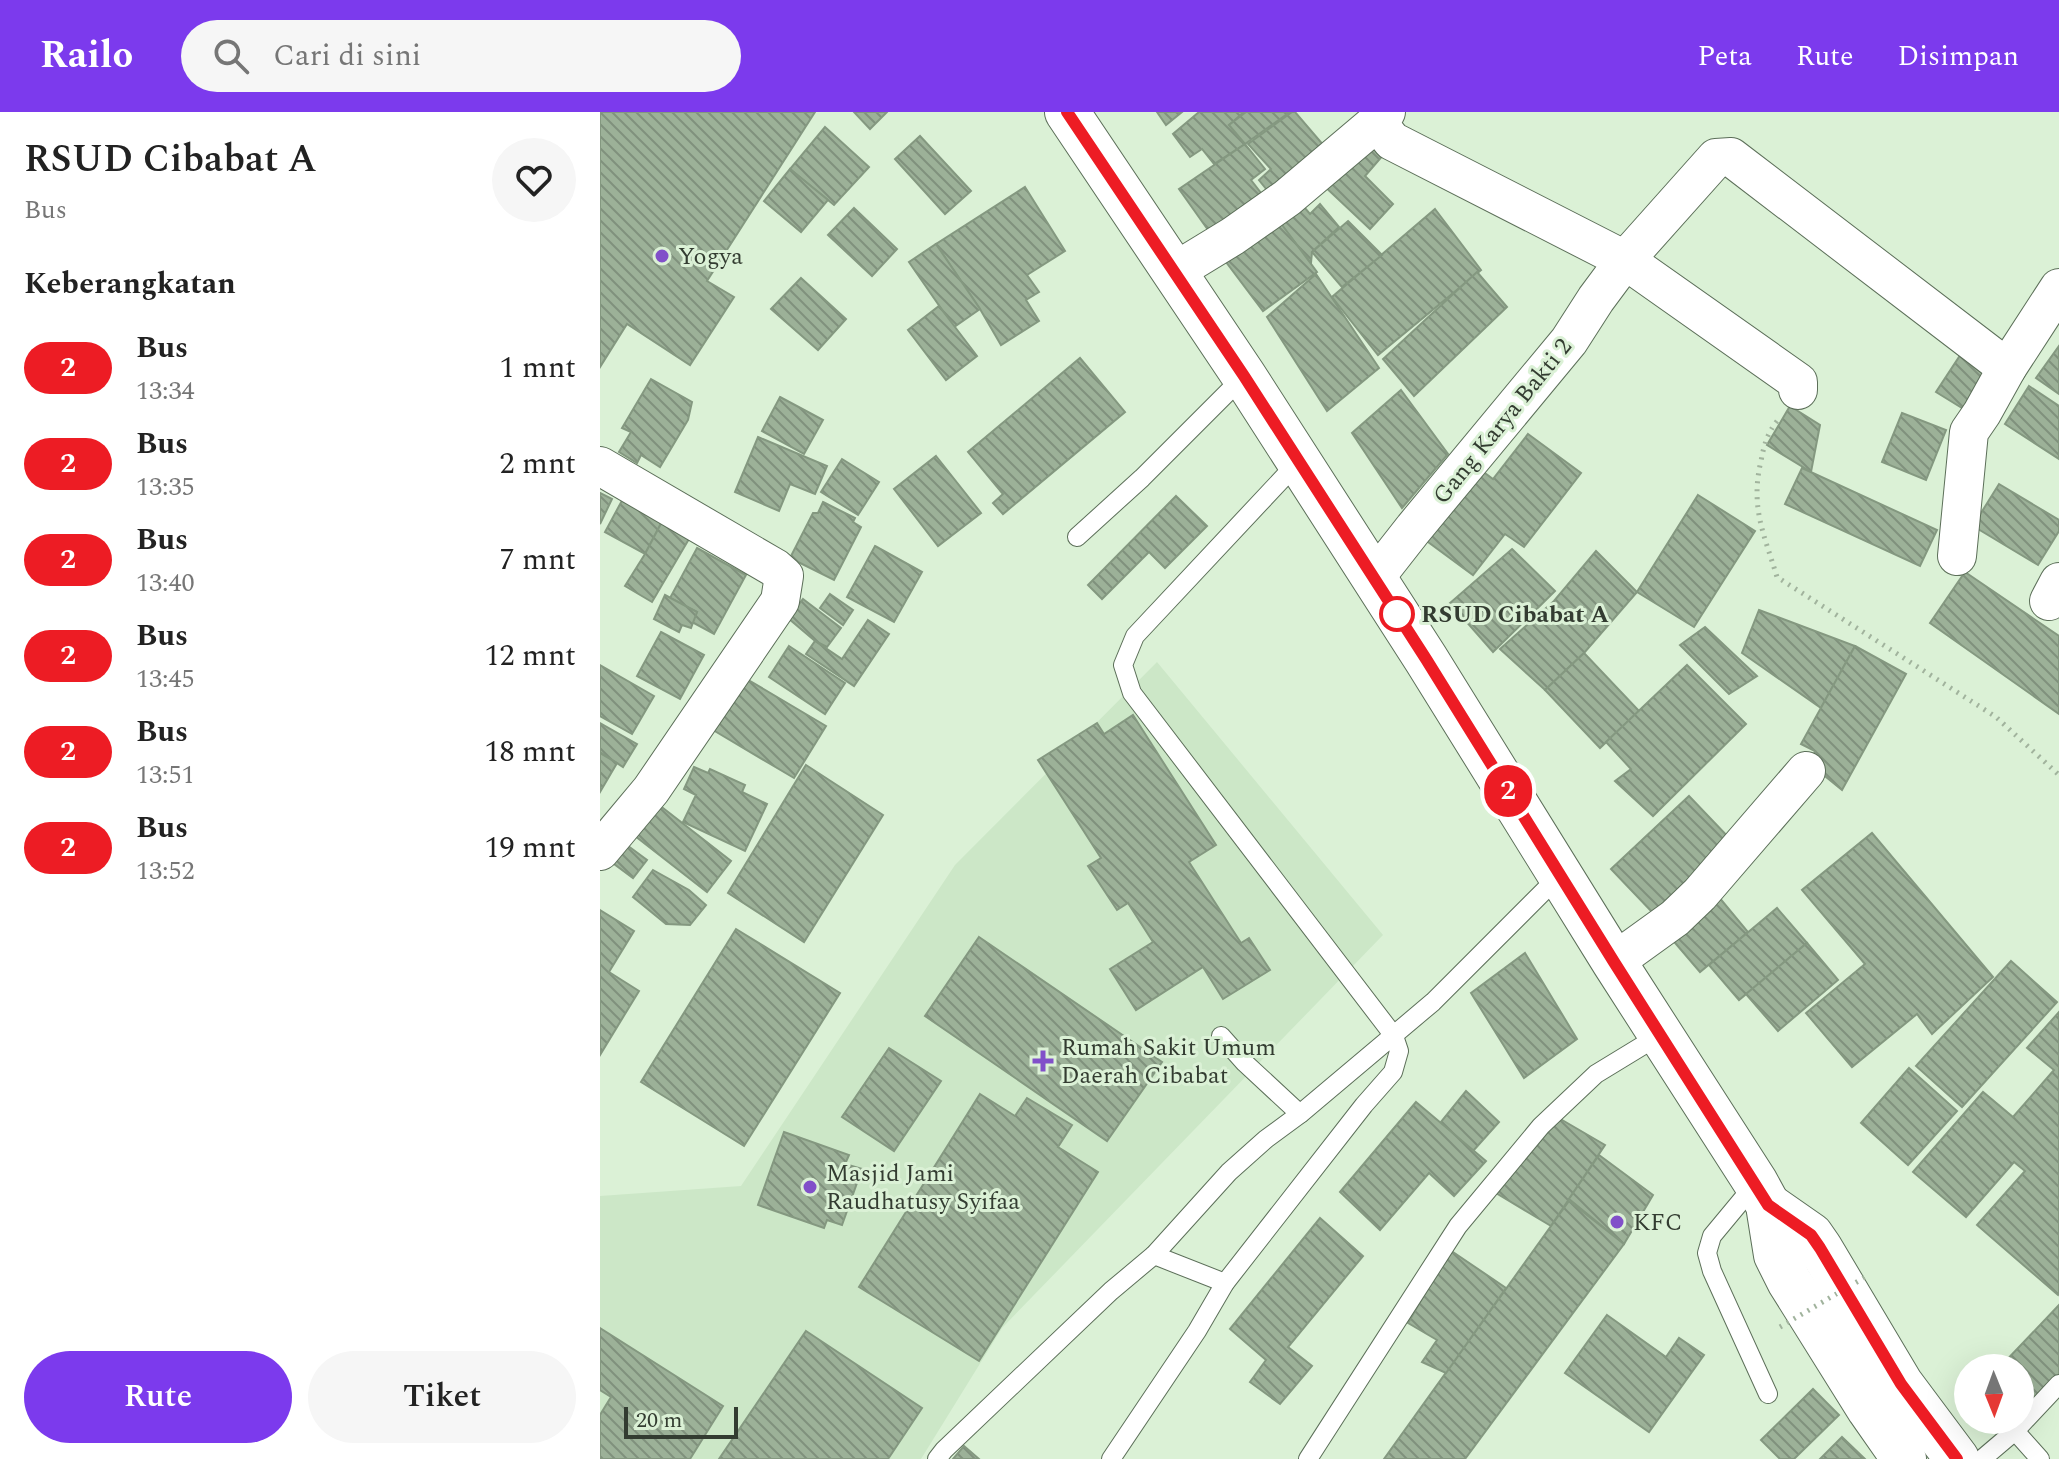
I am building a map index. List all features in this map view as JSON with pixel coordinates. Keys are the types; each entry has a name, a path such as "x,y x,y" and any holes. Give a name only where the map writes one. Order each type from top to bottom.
{"highway":[{"path":"1067,112 1244,376 1762,1194 1811,1235 1901,1384 1957,1459"},
{"path":"1762,1194 1776,1255 1789,1281 1904,1459"}],"street":[{"path":"1174,272 1287,198 1382,117 1392,141 1625,260 1798,382 1798,390"},
{"name":"Gang Karya Bakti 2","path":"1374,579 1569,341 1625,260 1716,158 1731,157 2007,368"},
{"path":"1957,556 1969,432 2059,288"},
{"path":"600,466 784,576 780,601 651,790 600,851"},
{"path":"1614,962 1675,918 1700,894 1806,771"}],"lane":[{"path":"1077,537 1142,478 1244,376"},
{"path":"1111,1459 1197,1331 1225,1283 1393,1072 1399,1051 1394,1036 1132,693 1123,665 1135,636 1298,462"},
{"path":"937,1459 1111,1291 1154,1255 1229,1172 1433,1002 1560,875"},
{"path":"1308,1459 1458,1226 1541,1126 1596,1074 1660,1035"},
{"path":"1221,1036 1300,1114"},
{"path":"1762,1194 1712,1236 1707,1253 1712,1271 1768,1394"},
{"path":"1154,1255 1225,1283"},
{"path":"2034,1411 2059,1384"},
{"path":"1982,1459 2011,1434"},
{"path":"2018,1434 2040,1459"}],"path":[{"path":"1798,390 1767,435 1756,481 1756,509 1777,577 1996,717 2059,775"},
{"path":"1780,1327 1867,1276"}],"shaded area":[{"name":"Rumah Sakit Umum Daerah Cibabat","path":"1157,662 1383,935 1002,1328 921,1459 600,1459 600,1196 741,1186 955,865"}],"building":[{"name":"Yogya","path":"600,112 815,112 707,281 734,297 690,365 627,324 600,367"},
{"path":"854,112 887,112 870,129"},
{"path":"1157,112 1182,112 1166,125"},
{"path":"1199,112 1244,112 1229,125 1245,144 1214,164 1202,149 1190,157 1173,134"},
{"path":"1246,112 1290,112 1245,144 1229,125"},
{"path":"1292,112 1325,147 1275,200 1259,180 1271,169 1248,144"},
{"path":"825,127 869,167 834,205 790,169"},
{"path":"920,136 971,191 945,214 895,159"},
{"path":"1366,137 1384,154 1365,176 1393,204 1370,229 1321,183"},
{"path":"1245,144 1265,169 1251,180 1268,202 1213,237 1179,189"},
{"path":"790,169 828,200 801,232 764,201"},
{"path":"1025,187 1065,251 1027,275 1039,292 1026,300 1039,321 1001,345 936,244"},
{"path":"1298,200 1310,214 1320,204 1339,227 1312,252 1311,263 1279,222"},
{"path":"854,208 897,249 872,276 828,235"},
{"path":"1435,209 1481,270 1378,355 1332,297"},
{"path":"1274,214 1317,272 1263,311 1220,254"},
{"path":"1348,221 1382,255 1342,287 1312,252"},
{"path":"936,244 980,309 954,327 909,262"},
{"path":"1477,272 1507,307 1414,396 1383,359"},
{"path":"1316,274 1379,368 1327,411 1267,317"},
{"path":"801,278 846,319 818,350 771,309"},
{"path":"939,306 977,356 946,380 908,330"},
{"path":"2059,346 2059,394 2036,378"},
{"path":"1961,354 1995,376 1970,413 1936,392"},
{"path":"1080,358 1125,412 1003,514 993,503 1003,494 968,452"},
{"path":"651,379 692,402 688,420 660,467 641,455 637,463 619,452 631,432 622,428"},
{"path":"2029,386 2059,406 2059,459 2005,424"},
{"path":"1401,390 1448,454 1402,508 1352,433"},
{"path":"780,397 823,420 804,454 762,431"},
{"path":"1790,406 1820,425 1811,472 1767,445"},
{"path":"1902,413 1946,430 1926,480 1882,462"},
{"path":"1528,434 1581,473 1524,547 1505,534 1473,575 1424,539 1478,468 1493,479"},
{"path":"758,437 827,466 815,494 790,484 779,511 735,492"},
{"path":"936,456 981,513 938,546 894,489"},
{"path":"842,459 879,482 858,515 821,492"},
{"path":"1802,468 1937,530 1920,566 1785,504"},
{"path":"1999,484 2059,520 2059,531 2038,565 1973,526"},
{"path":"600,493 612,499 600,524"},
{"path":"625,495 665,516 645,554 605,532"},
{"path":"1698,495 1755,531 1694,627 1637,592"},
{"path":"1176,496 1207,526 1165,568 1149,552 1102,599 1088,585"},
{"path":"823,502 855,518 853,522 861,527 834,580 790,558 813,513 818,513"},
{"path":"665,516 696,527 652,602 625,586"},
{"path":"875,546 922,572 894,622 847,597"},
{"path":"697,548 746,575 714,634 692,622 697,612 670,598"},
{"path":"1512,549 1555,591 1493,652 1450,603"},
{"path":"1596,551 1637,592 1584,653 1545,690 1500,649 1554,601"},
{"path":"1965,572 2059,636 2059,714 1930,623"},
{"path":"830,594 853,610 843,625 820,608"},
{"path":"665,595 697,612 691,628 682,625 679,632 654,619"},
{"path":"803,599 841,628 827,647 788,618"},
{"path":"1759,610 1855,646 1821,708 1742,653"},
{"path":"868,620 889,634 854,686 806,654 815,641 842,659"},
{"path":"1705,627 1757,676 1729,694 1680,645"},
{"path":"661,632 704,655 680,699 637,676"},
{"path":"789,646 845,683 825,714 769,677"},
{"path":"1855,646 1906,674 1842,790 1810,764 1815,751 1801,744"},
{"path":"1584,653 1639,711 1600,748 1545,690"},
{"path":"600,665 654,696 632,734 600,716"},
{"path":"1687,665 1746,724 1653,816 1615,781 1631,769 1606,742"},
{"path":"745,678 826,726 794,778 713,730"},
{"path":"1133,715 1216,845 1189,862 1241,943 1249,938 1270,970 1223,999 1203,967 1136,1010 1110,969 1153,942 1128,903 1117,910 1088,866 1101,858 1038,760 1097,723 1104,734"},
{"path":"600,723 637,744 623,767 600,752"},
{"path":"600,753 617,763 600,792"},
{"path":"806,765 883,815 804,942 728,893"},
{"path":"694,767 708,773 710,769 745,785 742,792 767,804 745,851 683,822 696,795 684,789"},
{"path":"1689,796 1732,841 1654,914 1611,869"},
{"path":"654,801 731,861 707,892 630,832"},
{"path":"1872,833 1993,977 1932,1034 1917,1014 1852,1067 1806,1013 1865,964 1802,890"},
{"path":"616,837 647,860 633,878 602,855"},
{"path":"653,870 689,890 706,905 690,925 666,924 633,897"},
{"path":"1713,890 1748,932 1700,972 1665,931"},
{"path":"1777,908 1807,943 1739,1000 1709,965"},
{"path":"600,910 634,931 609,972 639,991 600,1055"},
{"path":"736,929 840,993 744,1146 641,1082"},
{"path":"979,937 1162,1062 1107,1141 925,1016"},
{"path":"1807,943 1838,980 1778,1031 1746,994"},
{"path":"1525,953 1577,1039 1524,1078 1471,993"},
{"path":"2011,961 2057,1002 1962,1107 1916,1066"},
{"path":"2059,1012 2058,1295 1977,1225 2025,1171 2014,1162 1966,1217 1913,1172 1983,1092 2013,1117 2054,1070 2027,1048"},
{"path":"889,1048 941,1081 894,1151 842,1117"},
{"path":"1909,1068 1957,1111 1908,1165 1861,1123"},
{"path":"1466,1091 1499,1122 1473,1151 1440,1123"},
{"path":"980,1094 1015,1116 1027,1098 1072,1125 1058,1147 1098,1172 979,1361 859,1287"},
{"path":"1416,1102 1486,1161 1454,1196 1429,1173 1380,1230 1340,1192"},
{"path":"1557,1117 1605,1145 1551,1226 1496,1193"},
{"name":"Masjid Jami Raudhatusy Syifaa","path":"784,1132 849,1155 845,1164 862,1169 842,1225 827,1220 824,1228 758,1205"},
{"name":"KFC","path":"1599,1155 1653,1195 1624,1244 1569,1199"},
{"path":"1569,1201 1624,1244 1465,1459 1384,1459"},
{"path":"1320,1218 1363,1256 1288,1347 1312,1366 1280,1404 1250,1382 1266,1360 1230,1329"},
{"path":"1450,1250 1506,1288 1446,1373 1422,1362 1437,1340 1408,1323"},
{"path":"2059,1305 2059,1380 2034,1406 2034,1354 2012,1354"},
{"path":"1607,1315 1666,1357 1679,1338 1704,1355 1649,1432 1565,1373"},
{"path":"600,1328 723,1406 690,1459 600,1459 600,1415 611,1397 600,1390"},
{"path":"806,1331 922,1408 888,1459 719,1459"},
{"path":"1813,1389 1839,1415 1794,1459 1780,1459 1761,1440"},
{"path":"1842,1437 1865,1459 1820,1459"},
{"path":"964,1446 979,1459 953,1459"}],"bus line":[{"name":"2","path":"1067,112 1244,376 1426,659 1768,1205 1811,1235 1901,1384 1957,1459"}],"place":[{"name":"Yogya","path":"662,256"},
{"name":"RSUD Cibabat A","path":"1397,614"},
{"name":"Rumah Sakit Umum Daerah Cibabat","path":"1043,1061"},
{"name":"Masjid Jami Raudhatusy Syifaa","path":"810,1187"},
{"name":"KFC","path":"1617,1222"}]}
